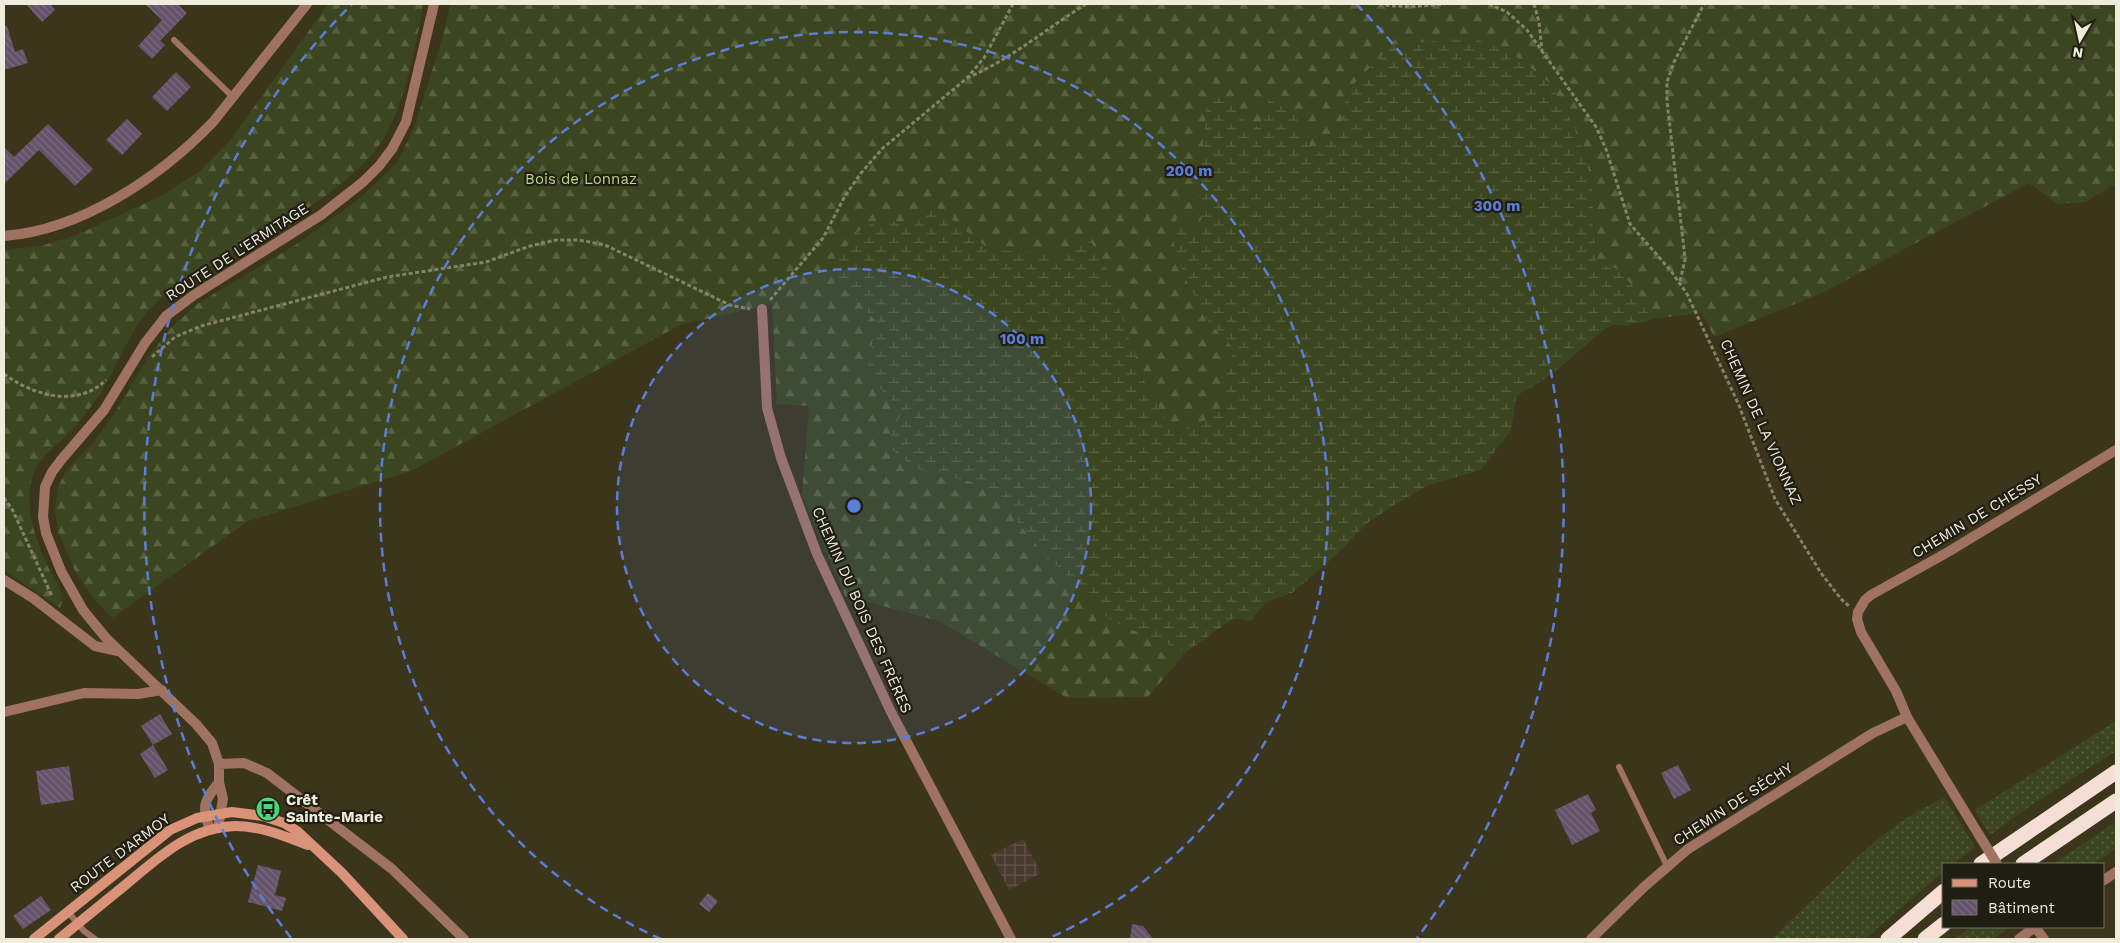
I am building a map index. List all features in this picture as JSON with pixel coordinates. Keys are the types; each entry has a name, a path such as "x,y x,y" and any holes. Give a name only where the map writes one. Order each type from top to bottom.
{"highway":[{"path":"1982,863 2116,772"},
{"path":"2024,863 2116,801"},
{"path":"1888,939 1942,894"},
{"path":"1925,939 1942,926"}],"main road":[{"name":"ROUTE D'ARMOY","path":"37,938 170,830 205,816 222,813 251,814 278,820 290,826 342,872 404,939"},
{"name":"ROUTE D'ARMOY","path":"59,939 170,849 192,836 214,829 237,826 278,833 314,847"}],"street":[{"name":"ROUTE DE L'ERMITAGE","path":"219,764 216,753 206,734 118,650 83,610 61,571 46,533 43,502 45,487 52,472 93,426 155,329 180,305 321,215 380,166 392,149 406,122 434,4"},
{"path":"4,236 37,231 60,224 119,196 159,171 196,140 234,98 301,6"},
{"name":"CHEMIN DU BOIS DES FRÈRES","path":"762,309 767,408 781,458 817,554 891,712 1011,939"},
{"name":"CHEMIN DE CHESSY","path":"1858,612 1865,600 1871,595 1942,555 2116,450"},
{"path":"4,580 33,598 95,646 118,650"},
{"path":"1858,612 1857,619 1861,632 1896,691 1907,717 1995,863"},
{"path":"4,712 84,693 138,694 162,690"},
{"name":"CHEMIN DE SÉCHY","path":"1591,939 1667,866 1712,833 1881,728 1907,717"},
{"path":"219,782 206,798 205,816 214,829 222,813 223,799 219,782 219,764 244,763 267,773 392,869 464,939"},
{"path":"2105,879 2116,872"},
{"path":"2020,939 2034,928"},
{"path":"2036,928 2044,939"}],"lane":[{"path":"174,40 234,98"},
{"path":"1619,767 1667,866"},
{"path":"68,912 95,939"}],"path":[{"path":"130,367 137,367 146,363 176,337 201,326 387,278 486,262 530,246 556,240 579,240 605,245 730,305 746,309 762,309 823,238 845,196 861,173 883,148 967,78 984,58 1013,4"},
{"path":"967,78 989,69 1011,56 1086,4"},
{"path":"1379,4 1396,7 1445,4"},
{"name":"CHEMIN DE LA VIONNAZ","path":"1489,4 1507,12 1527,30 1596,127 1606,149 1630,224 1680,282 1693,306 1738,403 1776,499 1831,586 1845,603 1858,612"},
{"path":"1534,4 1543,52"},
{"path":"1680,282 1685,260 1667,101 1667,82 1674,62 1704,4"},
{"path":"4,374 43,392 66,397 80,396 92,392 108,378"},
{"path":"4,498 12,508 29,543 63,622"}],"shaded area":[{"path":"1023,839 1041,873 1009,890 991,855"}],"green space":[{"path":"328,4 423,4 409,73 398,109 384,138 372,155 316,203 202,271 160,299 135,330 93,404 71,431 40,462 30,486 30,509 38,544 61,593 60,608 4,570 4,250 41,246 76,235 161,196 200,171 229,142"},
{"name":"Bois de Lonnaz","path":"450,4 2116,4 2116,184 2085,202 2058,204 2029,183 1822,293 1714,337 1702,313 1651,319 1637,291 1597,263 1593,224 1593,192 1585,154 1570,119 1428,42 1392,45 1348,90 1341,128 1315,156 1270,96 1263,120 1252,130 1233,105 1207,101 1199,197 1202,218 1196,230 1177,216 1206,320 1236,350 1222,375 1226,405 1199,425 1173,434 1143,379 1105,263 1062,253 990,250 937,208 906,222 876,221 831,273 876,321 867,375 902,411 917,469 986,485 1042,551 1111,621 1186,652 1148,697 1067,698 939,621 845,596 802,494 809,406 777,404 772,304 680,325 411,471 248,521 112,618 94,599 75,571 58,532 55,509 58,487 67,469 91,445 111,419 149,356 171,328 197,304 297,244 360,198 397,163 415,125 446,26"},
{"path":"1473,38 1514,55 1549,82 1570,119 1585,154 1593,192 1593,224 1597,263 1618,269 1637,291 1651,319 1626,326 1615,324 1606,328 1552,373 1517,395 1511,430 1481,470 1429,485 1394,505 1366,524 1336,555 1292,593 1266,602 1250,621 1234,618 1186,652 1111,621 1042,551 986,485 917,469 886,445 902,411 867,375 876,321 831,273 854,234 876,221 906,222 937,208 990,250 1062,253 1086,235 1105,263 1143,379 1174,434 1199,425 1226,405 1222,375 1235,350 1207,320 1186,280 1172,239 1177,216 1196,230 1202,218 1199,197 1207,101 1223,97 1233,105 1252,130 1263,120 1270,95 1286,96 1315,156 1341,128 1348,90 1392,45"},
{"path":"2116,721 2116,751 2030,806 1990,835 1975,810"},
{"path":"1945,798 1975,847 1954,863 1942,863 1942,873 1865,939 1772,939 1871,845 1913,814"},
{"path":"2116,822 2116,849 2095,863 2054,863"},
{"path":"1970,928 2008,928 1994,939 1955,939"}],"building":[{"path":"26,4 50,4 55,10 42,22"},
{"path":"145,4 177,4 187,13 160,41 165,45 152,59 138,46 162,20"},
{"path":"4,26 7,26 15,52 23,49 28,63 4,70"},
{"path":"176,72 191,87 167,111 152,97"},
{"path":"127,119 142,134 122,155 106,140"},
{"path":"48,124 93,169 75,186 39,150 4,184 4,147 14,157"},
{"path":"160,714 172,734 153,745 141,726"},
{"path":"153,745 168,770 155,778 140,754"},
{"path":"1678,765 1691,790 1674,799 1661,773"},
{"path":"69,766 74,800 41,805 36,771"},
{"path":"1588,794 1596,810 1591,813 1600,831 1572,845 1555,810"},
{"path":"258,865 281,871 275,895 286,898 282,911 248,902"},
{"path":"708,893 718,901 709,912 699,904"},
{"path":"41,896 51,910 23,929 13,916"},
{"path":"1132,924 1143,926 1153,939 1130,939"}],"place":[{"name":"Crêt Sainte-Marie","path":"268,809"}]}
